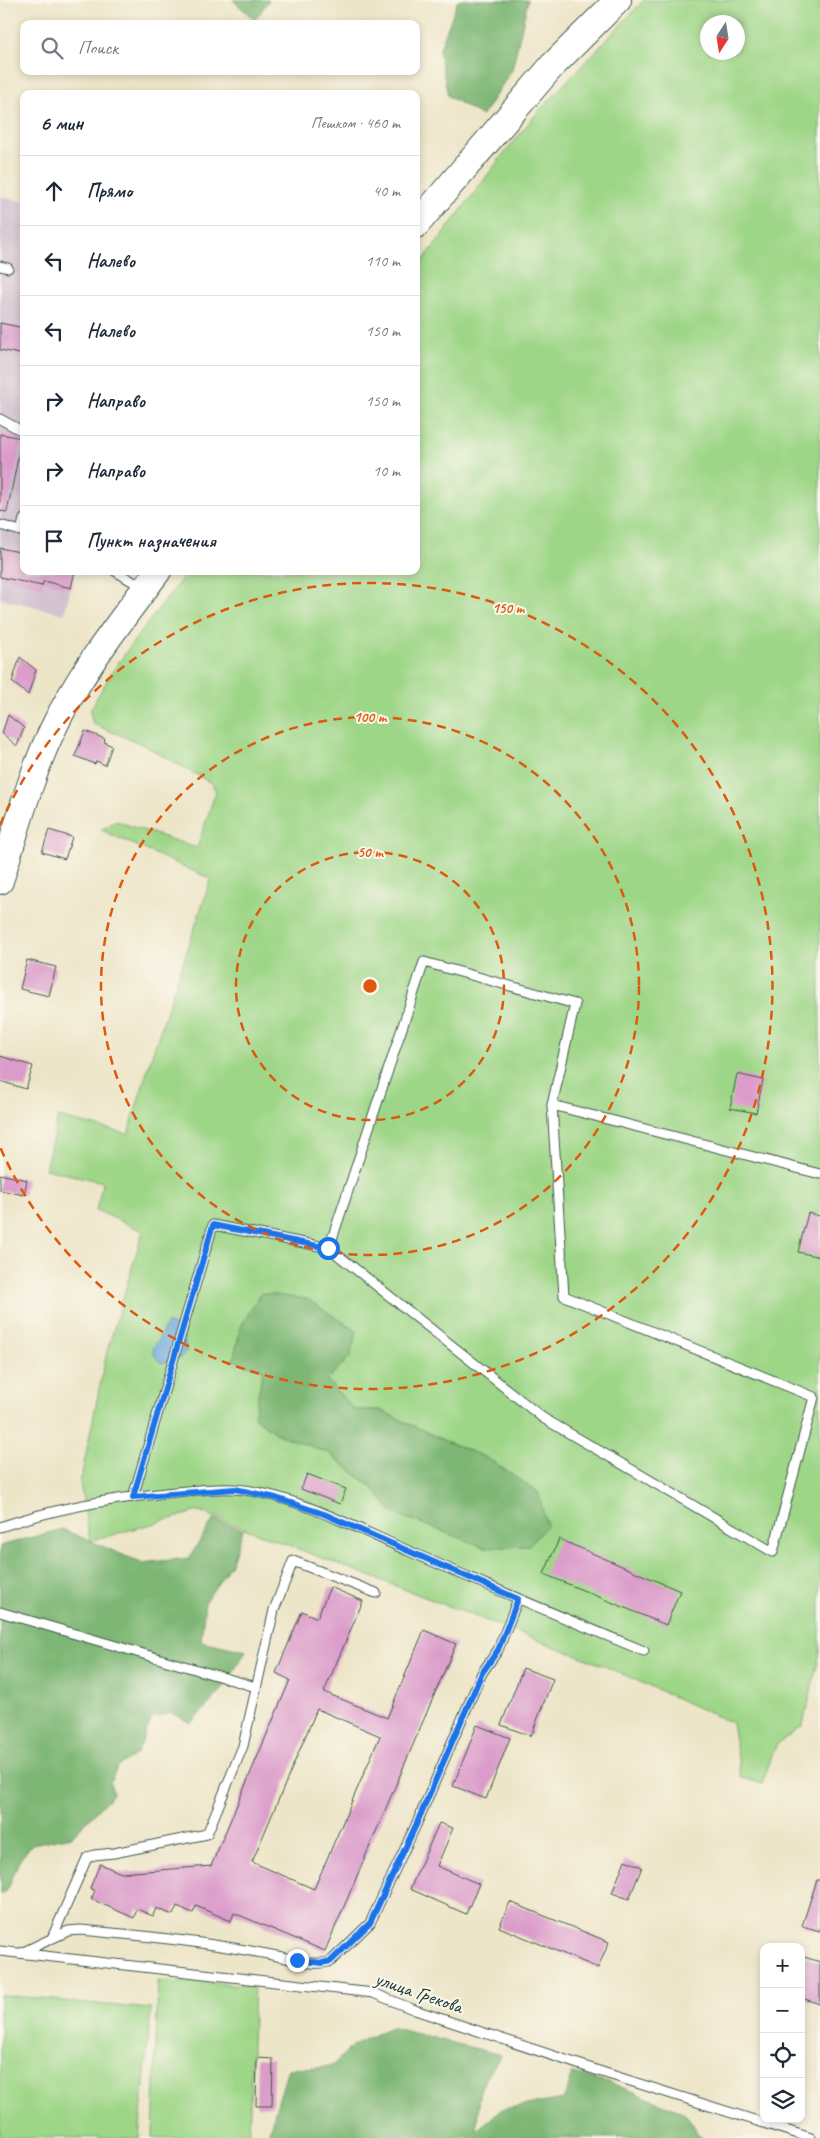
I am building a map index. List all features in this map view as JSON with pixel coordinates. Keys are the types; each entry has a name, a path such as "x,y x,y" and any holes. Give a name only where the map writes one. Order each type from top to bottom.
{"main road":[{"path":"420,220 552,66 618,0"},
{"path":"0,880 21,814 51,734 61,713 100,650 151,580"}],"lane":[{"path":"0,419 20,430"},
{"path":"0,525 20,531"},
{"path":"131,575 151,580"},
{"path":"133,1497 213,1225 328,1248 543,1418 773,1552 814,1397 564,1296 552,1105 575,1004 424,962 328,1248"},
{"path":"552,1105 820,1174"},
{"path":"0,1527 25,1518 108,1499 235,1489 276,1498 324,1514 518,1599 644,1651"},
{"path":"52,1938 87,1858 94,1855 114,1853 206,1834 239,1757 274,1610 293,1561 376,1593"},
{"path":"21,1953 68,1931 80,1930 176,1938 297,1960 322,1963 331,1961 370,1923 416,1825 482,1673 498,1650 518,1599"},
{"path":"0,1612 256,1687"},
{"name":"улица Грекова","path":"0,1950 373,1993 415,2010 605,2073 811,2138"}],"shaded area":[{"path":"0,196 20,201 20,575 74,575 64,614 0,598"}],"green space":[{"path":"233,0 269,0 255,20"},
{"path":"458,0 528,0 512,70 482,116 448,96 439,51"},
{"path":"644,0 820,0 820,1653 803,1725 776,1745 762,1784 741,1777 732,1723 600,1664 199,1511 90,1541 80,1483 107,1351 143,1231 96,1210 103,1182 45,1169 58,1117 128,1134 153,1052 211,879 101,830 116,821 197,848 216,791 211,783 140,743 93,724 90,711 123,656 185,575 420,575 420,265 502,156 538,112","holes":["350,1357 327,1380 354,1410 380,1410 443,1440 487,1458 393,1513 372,1487 329,1453 277,1434 254,1417 263,1370"]},
{"path":"261,1293 307,1299 357,1331 350,1357 327,1380 354,1410 380,1410 443,1440 487,1458 538,1492 547,1526 528,1546 487,1548 393,1513 372,1487 329,1453 277,1434 254,1417 263,1370 233,1360 241,1326"},
{"path":"214,1519 243,1530 231,1564 205,1602 201,1641 246,1651 222,1690 191,1723 171,1713 152,1718 137,1754 119,1765 110,1781 113,1794 72,1836 32,1844 19,1861 8,1889 0,1895 0,1546 62,1529 142,1563 189,1558"},
{"path":"158,1981 254,1985 249,2138 153,2138"},
{"path":"0,1995 151,2009 139,2138 0,2138"},
{"path":"390,2027 501,2055 481,2087 476,2131 502,2109 564,2099 573,2073 611,2083 685,2113 702,2138 267,2138 288,2069 332,2066 352,2046"}],"water":[{"path":"167,1323 183,1329 186,1351 180,1358 162,1363 158,1361 153,1349"}],"building":[{"path":"0,323 20,327 20,354 0,350"},
{"path":"0,434 20,438 20,448 7,512 0,511"},
{"path":"0,548 20,552 20,575 74,575 71,588 44,581 42,586 0,577"},
{"path":"20,657 36,670 28,695 12,682"},
{"path":"8,715 24,728 17,746 2,733"},
{"path":"85,731 105,739 104,742 112,746 105,765 96,761 95,764 75,756"},
{"path":"49,830 72,837 65,859 42,852"},
{"path":"27,960 56,967 49,996 20,989"},
{"path":"0,1056 33,1066 26,1089 0,1081"},
{"path":"737,1074 763,1080 756,1113 730,1108"},
{"path":"0,1174 27,1180 24,1195 0,1190"},
{"path":"808,1213 820,1216 820,1257 798,1252"},
{"path":"307,1474 346,1489 340,1504 301,1489"},
{"path":"559,1539 680,1591 666,1625 544,1574"},
{"path":"330,1587 363,1601 324,1692 387,1718 424,1630 456,1644 325,1951 234,1913 231,1921 196,1906 193,1913 177,1906 173,1915 156,1908 153,1916 137,1909 134,1918 91,1899 95,1891 90,1888 100,1864 121,1873 211,1866 290,1680 276,1673 302,1611 317,1618","holes":["317,1709 380,1736 314,1889 252,1862"]},
{"path":"523,1668 553,1679 531,1736 501,1725"},
{"path":"477,1725 510,1738 486,1799 453,1786"},
{"path":"439,1823 453,1828 437,1866 479,1884 466,1914 410,1889"},
{"path":"625,1860 642,1867 629,1899 612,1893"},
{"path":"817,1880 820,1880 820,1931 802,1926"},
{"path":"510,1902 609,1942 598,1968 499,1927"},
{"path":"805,1957 820,1962 820,2004 805,1999"},
{"path":"257,2058 273,2059 272,2106 256,2106"}],"route":[{"path":"297,1960 322,1963 331,1961 370,1923 416,1825 482,1673 498,1650 518,1599 324,1514 292,1502 235,1489 133,1497 213,1225 328,1248"}]}
